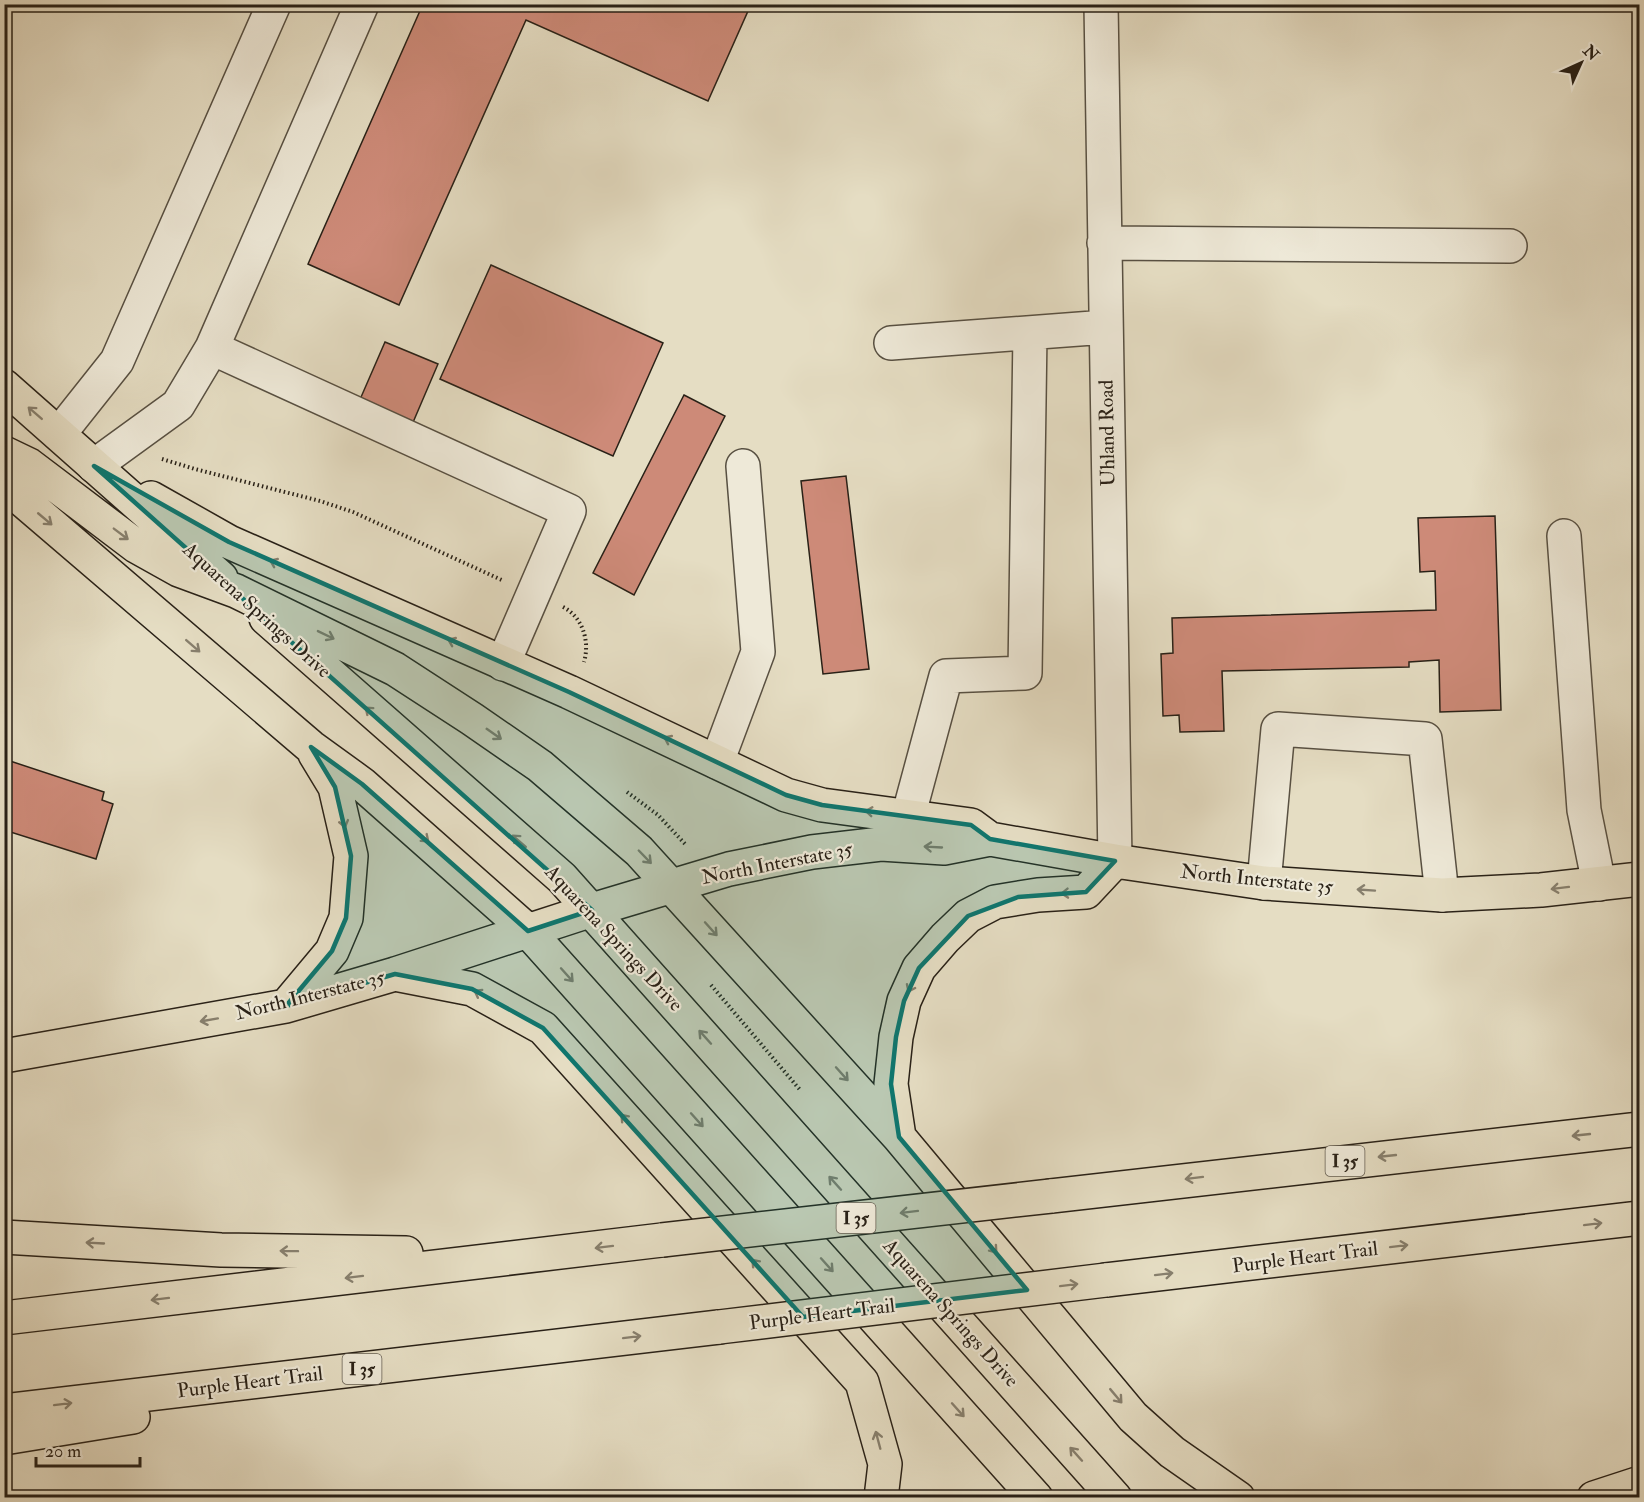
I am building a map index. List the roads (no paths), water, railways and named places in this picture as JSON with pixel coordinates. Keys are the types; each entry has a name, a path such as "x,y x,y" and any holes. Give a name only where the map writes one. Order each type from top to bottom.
{"main road":[{"name":"Aquarena Springs Drive","path":"4,386 562,878 1115,1497"},
{"path":"4,453 29,465 136,546 179,570 236,591 395,669 472,718 540,766 639,851 672,885 899,1137 1133,1417 1172,1452 1238,1497"},
{"path":"94,466 229,542 569,692 786,795 822,805 971,825 990,839"},
{"path":"4,478 19,497 311,747 362,784 528,932 1036,1497"},
{"path":"286,1006 332,951 346,918 351,856 335,788 311,747"},
{"name":"North Interstate 35","path":"4,1056 286,1006 729,869 812,852 881,844 944,848 990,839 1114,861 1264,883 1442,895 1541,890 1640,879"},
{"path":"899,1137 891,1084 896,1037 904,1001 919,968 968,916 995,902 1018,897 1086,892 1114,861"},
{"path":"394,974 472,989 543,1028 862,1382 885,1464 880,1497"},
{"name":"I 35","path":"4,1318 662,1240 1640,1129"},
{"name":"Purple Heart Trail","path":"4,1411 1640,1218"},
{"path":"4,1237 221,1250 537,1255"},
{"path":"4,1438 597,1341"},
{"path":"1594,1497 1640,1483"}],"street":[{"path":"59,434 117,361 274,4"},
{"path":"94,466 178,405 212,348 362,4"},
{"name":"Uhland Road","path":"1101,4 1114,861"},
{"path":"1104,243 1510,246"},
{"path":"891,343 1106,327"},
{"path":"908,817 946,676 1025,673 1030,333"},
{"path":"212,348 569,510 503,664"},
{"path":"717,762 758,652 743,466"},
{"path":"1564,536 1584,810 1599,884"},
{"path":"1264,883 1278,729 1425,739 1442,895"}]}
